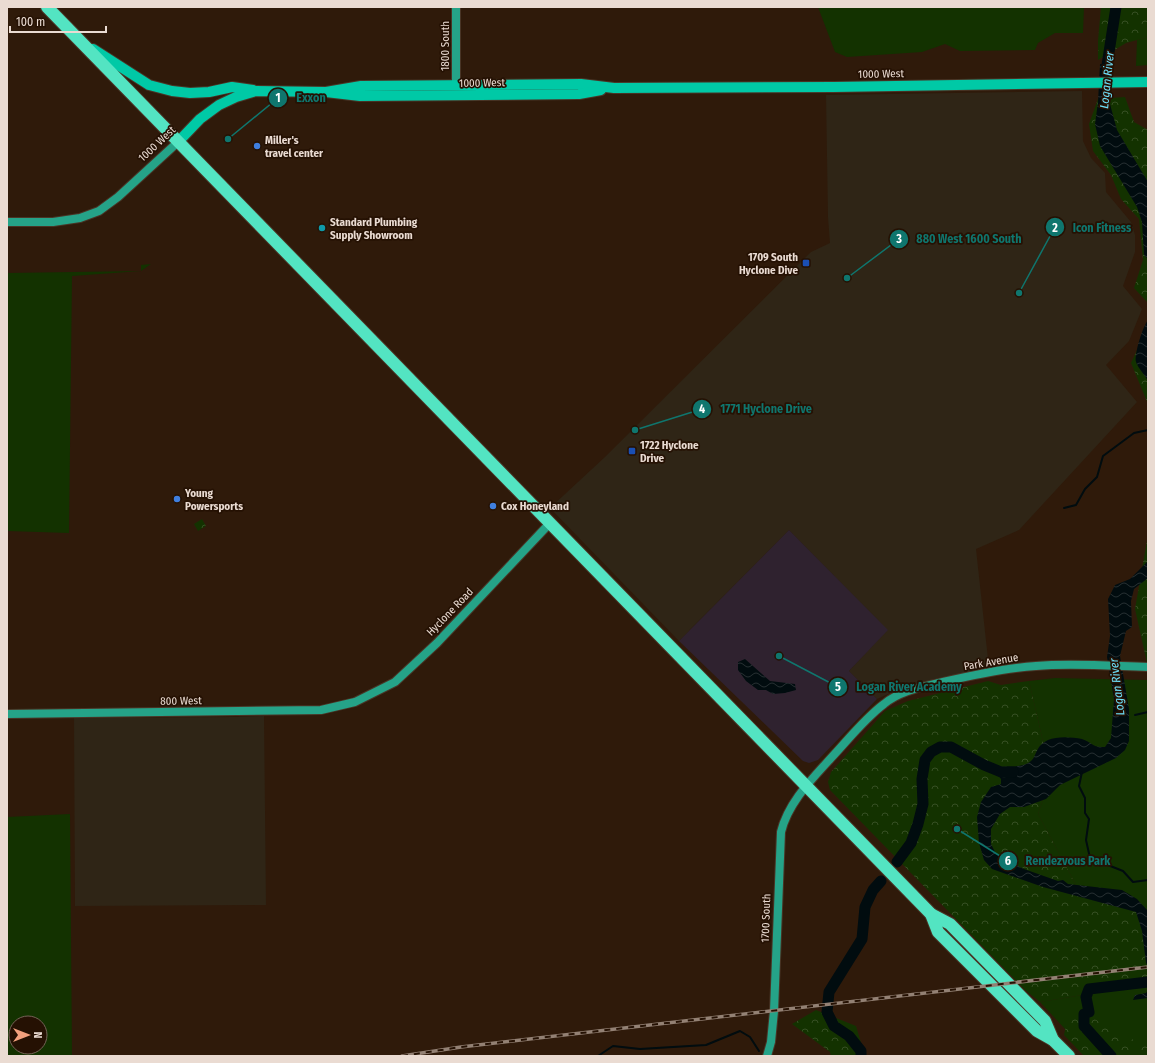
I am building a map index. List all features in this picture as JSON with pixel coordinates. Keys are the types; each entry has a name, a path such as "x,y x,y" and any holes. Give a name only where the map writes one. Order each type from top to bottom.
{"highway":[{"path":"47,7 930,914 938,932 1037,1031 1054,1040 1069,1056"}],"main road":[{"path":"81,42 149,84 172,91 190,93 209,92 232,87 256,91"},
{"name":"1000 West","path":"178,142 200,119 219,105 236,97 256,91 326,92 360,96 458,90 463,88 583,88 591,85 614,88 834,87 1148,82"},
{"name":"1000 West","path":"326,92 361,86 579,94 614,88"}],"street":[{"name":"1800 South","path":"456,7 456,90"},
{"name":"1000 West","path":"7,222 53,222 80,218 99,210 118,197 178,142"},
{"name":"Hyclone Road","path":"355,702 395,682 437,642 550,523"},
{"name":"Park Avenue","path":"806,787 862,724 884,703 904,692 950,680 1035,666 1062,665 1148,667"},
{"name":"800 West","path":"7,714 321,710 355,702"},
{"name":"1700 South","path":"767,1056 771,1042 774,1011 781,832 784,819 793,802 806,787"}],"shaded area":[{"path":"1082,91 1083,141 1091,158 1105,173 1106,192 1131,222 1135,235 1135,252 1123,286 1142,309 1129,341 1106,365 1137,402 1019,530 976,549 989,668 895,691 877,699 849,671 887,630 789,530 679,641 550,508 605,457 811,252 830,243 828,217 826,95"},
{"path":"789,530 888,630 849,671 877,699 818,760 809,763 803,761 679,641"},
{"path":"264,716 266,905 75,906 74,718"}],"green space":[{"path":"818,7 1084,7 1083,33 1055,33 1038,43 1035,50 960,51 945,44 922,52 847,57 835,52"},
{"path":"1101,7 1148,7 1148,37 1126,43 1098,60"},
{"path":"1148,37 1148,65 1136,66 1137,40"},
{"path":"1125,97 1134,122 1148,130 1148,303 1134,288 1143,260 1139,219 1121,199 1111,175 1093,151 1089,124 1098,99"},
{"path":"151,264 141,271 141,265"},
{"path":"141,271 72,276 69,533 7,531 7,273"},
{"path":"1148,327 1148,404 1131,363"},
{"path":"202,519 206,526 198,531 194,524"},
{"path":"1148,535 1148,662 1147,663 1135,609"},
{"path":"1055,678 1148,680 1148,909 1136,910 1110,902 1076,885 1038,814 1051,776 1029,681"},
{"path":"988,681 1001,685 1029,681 1051,776 1038,814 1076,885 1110,902 1136,910 1148,909 1148,984 1040,1002 1025,990 830,790 828,782 831,772 885,711 908,701"},
{"path":"70,814 72,1056 7,1056 7,817"},
{"path":"1148,984 1148,1056 1090,1056 1040,1002"},
{"path":"816,1010 856,1026 865,1056 831,1056 830,1052 792,1024"},
{"path":"1088,1015 1113,1030 1148,1047 1148,1056 1084,1056 1064,1035 1067,1020"}],"water":[{"path":"1100,64 1112,65 1110,104 1117,130 1148,182 1148,259 1144,255 1142,222 1137,207 1100,146 1095,124"},
{"path":"1148,320 1148,381 1136,362 1136,353 1139,340"},
{"path":"1148,561 1148,578 1134,589 1131,601 1132,627 1126,631 1120,656 1129,709 1129,741 1125,750 1116,758 1060,785 1046,799 1024,807 1010,807 1000,814 991,829 991,844 995,852 1004,859 1024,869 1058,881 1063,880 1068,884 1122,890 1137,899 1148,911 1148,966 1146,963 1142,931 1136,912 1043,887 992,869 984,860 979,843 977,817 981,802 991,787 1001,784 1001,779 997,774 1000,767 1020,766 1028,763 1033,759 1038,748 1044,742 1060,737 1074,738 1085,740 1097,747 1105,747 1111,738 1114,699 1107,657 1110,636 1108,599 1115,585 1130,579"},
{"path":"745,659 770,681 795,684 796,690 773,694 766,690 758,690 746,681 738,670 738,662"},
{"path":"1148,990 1148,998 1133,1000 1135,995 1146,993"}],"waterway":[{"name":"Logan River","path":"1105,78 1116,7"},
{"path":"1064,508 1076,505 1085,489 1097,477 1103,456 1134,433 1148,430"},
{"path":"1135,715 1148,712"},
{"path":"897,862 911,843 918,824 923,804 922,779 925,760 931,752 940,747 951,747 984,765 1001,772 1013,772"},
{"path":"1082,772 1079,786 1085,798 1085,813 1089,819 1086,840 1090,858 1123,871 1133,882 1148,880"},
{"path":"861,1056 861,1051 849,1036 834,1026 827,1012 829,992 862,939 865,907 873,890 881,881"},
{"name":"Logan River","path":"1111,1056 1084,1026 1084,1014 1089,1012 1086,997 1089,989 1148,982"},
{"path":"598,1056 613,1046 640,1049 706,1045 740,1031 750,1037 759,1051"}],"railway":[{"path":"402,1056 461,1047 1148,967"}],"place":[{"name":"Exxon","path":"228,139"},
{"name":"Miller's travel center","path":"257,146"},
{"name":"Standard Plumbing Supply Showroom","path":"322,228"},
{"name":"1709 South Hyclone Dive","path":"806,263"},
{"name":"880 West 1600 South","path":"847,278"},
{"name":"Icon Fitness","path":"1019,293"},
{"name":"1771 Hyclone Drive","path":"635,430"},
{"name":"1722 Hyclone Drive","path":"632,451"},
{"name":"Young Powersports","path":"177,499"},
{"name":"Cox Honeyland","path":"493,506"},
{"name":"Logan River Academy","path":"779,656"},
{"name":"Rendezvous Park","path":"957,829"}]}
